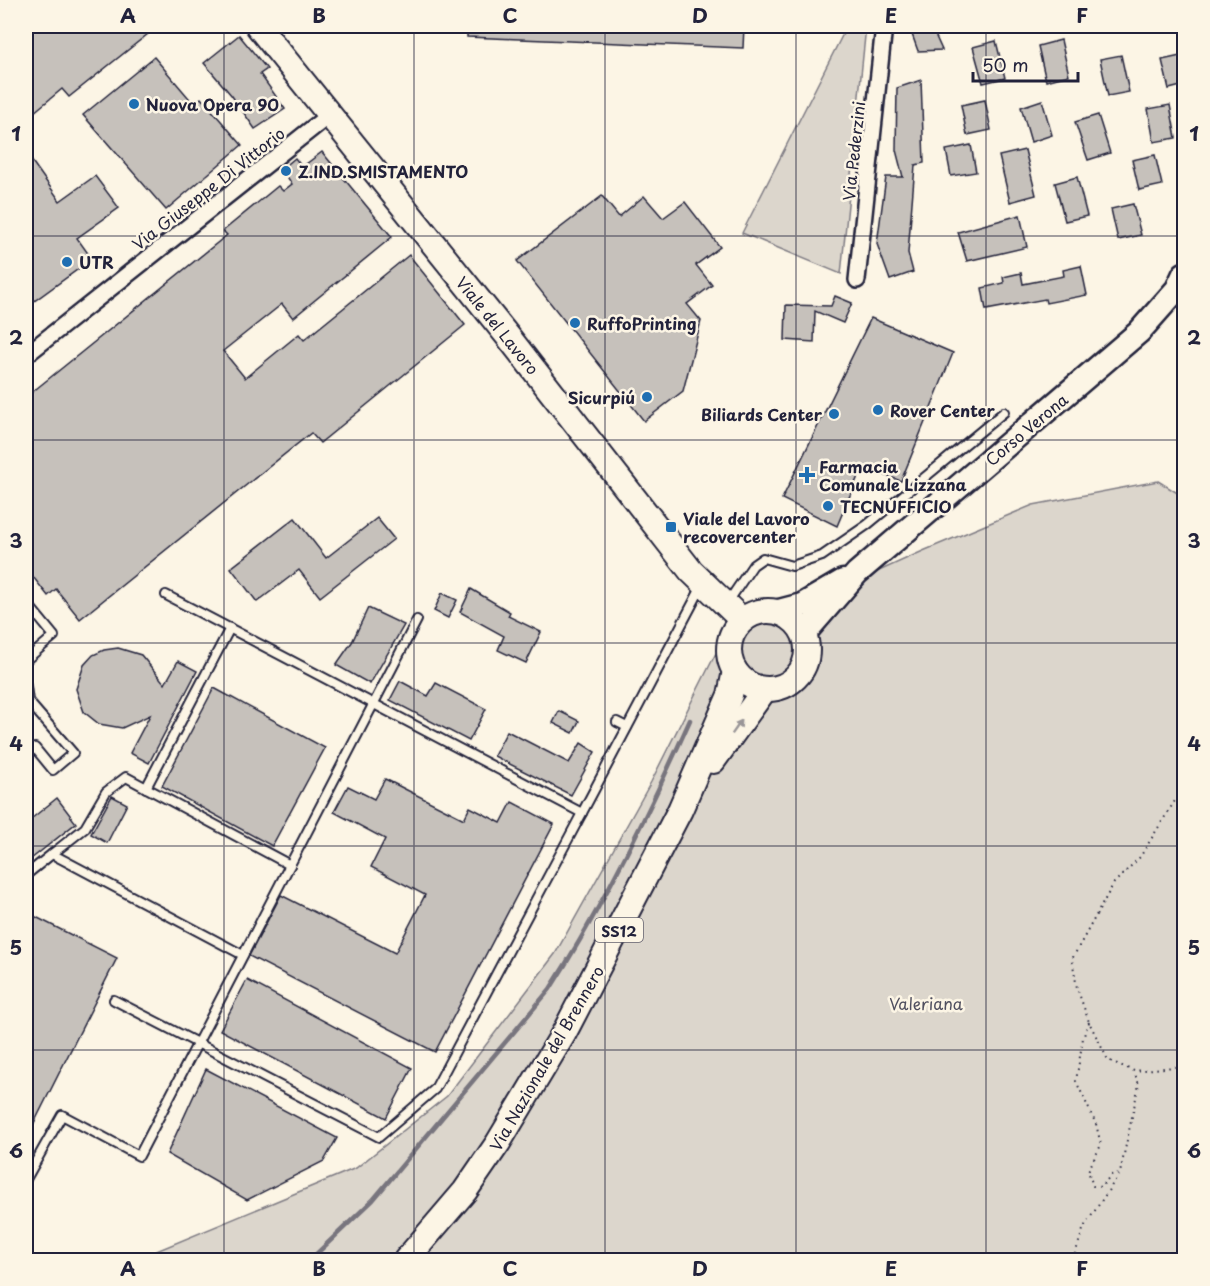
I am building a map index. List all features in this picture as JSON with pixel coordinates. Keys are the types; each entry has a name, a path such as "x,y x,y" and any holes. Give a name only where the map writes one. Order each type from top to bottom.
{"main road":[{"name":"Viale del Lavoro","path":"258,26 702,584 734,613"},
{"name":"Corso Verona","path":"857,573 1139,332 1182,283"},
{"path":"734,613 779,611 802,605 857,573"},
{"path":"804,634 857,573"},
{"path":"735,672 748,683 765,689 778,688 791,682 800,673 806,660 807,647 804,634 794,620 779,611"},
{"name":"SS12","path":"734,613 733,631 728,644 729,659 735,672"},
{"name":"Via Nazionale del Brennero","path":"409,1258 465,1191 498,1143 564,1033 680,810 730,695 735,672"},
{"name":"Via Nazionale del Brennero","path":"680,810 765,689"}],"street":[{"name":"Via Pederzini","path":"857,280 884,26"},
{"name":"Via Giuseppe Di Vittorio","path":"26,355 329,115"}],"lane":[{"path":"734,613 758,561 763,558 792,566 822,556 867,525 1004,412"},
{"path":"114,1000 379,1137 435,1089 702,584"},
{"path":"166,595 582,813"},
{"path":"26,602 54,636 26,660"},
{"path":"26,1179 62,1115 139,1156 417,620"},
{"path":"146,788 230,628"},
{"path":"26,686 28,701 73,753 53,770 35,748 26,755"},
{"path":"617,722 627,727"},
{"path":"26,875 85,828 106,792 126,777 290,865"},
{"path":"52,854 243,955"}],"path":[{"path":"1185,794 1176,799 1140,857 1114,883 1072,958 1077,988 1089,1022 1108,1060 1134,1071 1185,1066"},
{"path":"1089,1022 1083,1038 1076,1081 1096,1124 1101,1145 1088,1171 1093,1186 1101,1187 1111,1175 1120,1173"},
{"path":"1073,1260 1084,1227 1120,1173 1138,1084 1134,1071"}],"green space":[{"path":"847,26 866,26 841,274 742,233"},
{"name":"Valeriana","path":"1158,481 1184,497 1184,1260 135,1260 356,1168 447,1096 555,954 651,782 721,643 923,551 1033,505"}],"building":[{"path":"26,26 158,26 69,97 62,89 33,113 26,104"},
{"path":"467,26 744,26 743,48 467,37"},
{"path":"909,26 931,26 942,50 918,51"},
{"path":"239,35 267,69 260,74 285,109 255,129 232,96 204,63"},
{"path":"1061,40 1069,75 1046,81 1038,46"},
{"path":"996,41 1005,78 983,83 973,47"},
{"path":"1121,55 1129,92 1108,96 1100,59"},
{"path":"1185,55 1185,85 1169,89 1162,60"},
{"path":"154,57 194,104 201,98 242,145 166,210 83,115"},
{"path":"921,80 924,163 915,165 908,253 913,272 890,280 877,244 886,177 903,177 896,150 897,88"},
{"path":"985,100 991,130 967,135 961,105"},
{"path":"1042,100 1052,135 1031,142 1021,107"},
{"path":"1170,105 1176,138 1154,142 1148,109"},
{"path":"1098,115 1110,153 1088,160 1075,122"},
{"path":"971,145 976,172 951,176 946,150"},
{"path":"1025,150 1036,195 1010,202 999,156"},
{"path":"322,152 392,237 293,318 282,304 223,351 245,378 299,334 304,340 409,255 465,325 320,443 311,433 80,619 56,589 48,596 26,568 26,397 227,235 223,231 278,186 283,191 292,184 282,169 295,158 302,167"},
{"path":"26,153 60,201 95,176 119,208 77,238 92,259 26,307"},
{"path":"1155,155 1162,185 1139,190 1132,160"},
{"path":"1077,177 1087,216 1065,221 1055,183"},
{"path":"602,196 619,217 644,196 663,218 685,202 720,247 696,265 712,285 687,304 701,321 683,391 644,421 517,261"},
{"path":"1133,204 1141,235 1118,240 1111,209"},
{"path":"1020,215 1027,247 967,261 958,232"},
{"path":"1081,266 1087,295 1046,303 1045,299 986,310 982,288 1004,283 1003,277 1021,273 1023,284 1064,276 1063,270"},
{"path":"835,296 852,303 843,323 815,311 814,342 785,340 786,305 831,306"},
{"name":"Rover Center","path":"871,318 953,353 901,481 862,467 837,526 782,499"},
{"path":"295,518 326,558 377,518 394,539 320,597 299,570 257,602 231,568"},
{"path":"471,589 510,612 508,616 541,632 526,663 498,650 504,636 460,612"},
{"path":"442,593 457,600 448,618 434,611"},
{"path":"368,608 404,625 370,684 336,665 352,642"},
{"path":"118,648 141,655 165,684 178,661 197,671 149,763 130,753 150,715 122,728 99,724 84,712 76,689 84,665 93,655 104,650"},
{"path":"400,681 428,696 436,683 486,709 469,741 390,700"},
{"path":"214,688 325,748 272,846 162,786"},
{"path":"559,711 579,721 573,733 553,723"},
{"path":"507,731 569,763 581,743 595,752 571,795 494,756"},
{"path":"385,779 464,819 470,807 501,823 512,802 554,824 435,1052 249,956 281,895 395,953 425,895 371,867 385,839 334,812 348,786 374,799"},
{"path":"112,796 127,804 107,843 91,834"},
{"path":"57,798 76,823 26,863 26,823"},
{"path":"26,912 117,958 26,1139"},
{"path":"247,980 412,1068 386,1118 220,1030"},
{"path":"206,1069 337,1138 324,1161 247,1200 167,1154"}],"waterway":[{"path":"310,1260 373,1200 550,989 625,858 690,720"}],"place":[{"name":"Nuova Opera 90","path":"134,104"},
{"name":"Z.IND.SMISTAMENTO","path":"286,171"},
{"name":"UTR","path":"67,262"},
{"name":"RuffoPrinting","path":"575,323"},
{"name":"Sicurpiú","path":"647,397"},
{"name":"Rover Center","path":"878,410"},
{"name":"Biliards Center","path":"834,414"},
{"name":"Farmacia Comunale Lizzana","path":"807,475"},
{"name":"TECNUFFICIO","path":"828,506"},
{"name":"Viale del Lavoro recovercenter","path":"671,527"}]}
